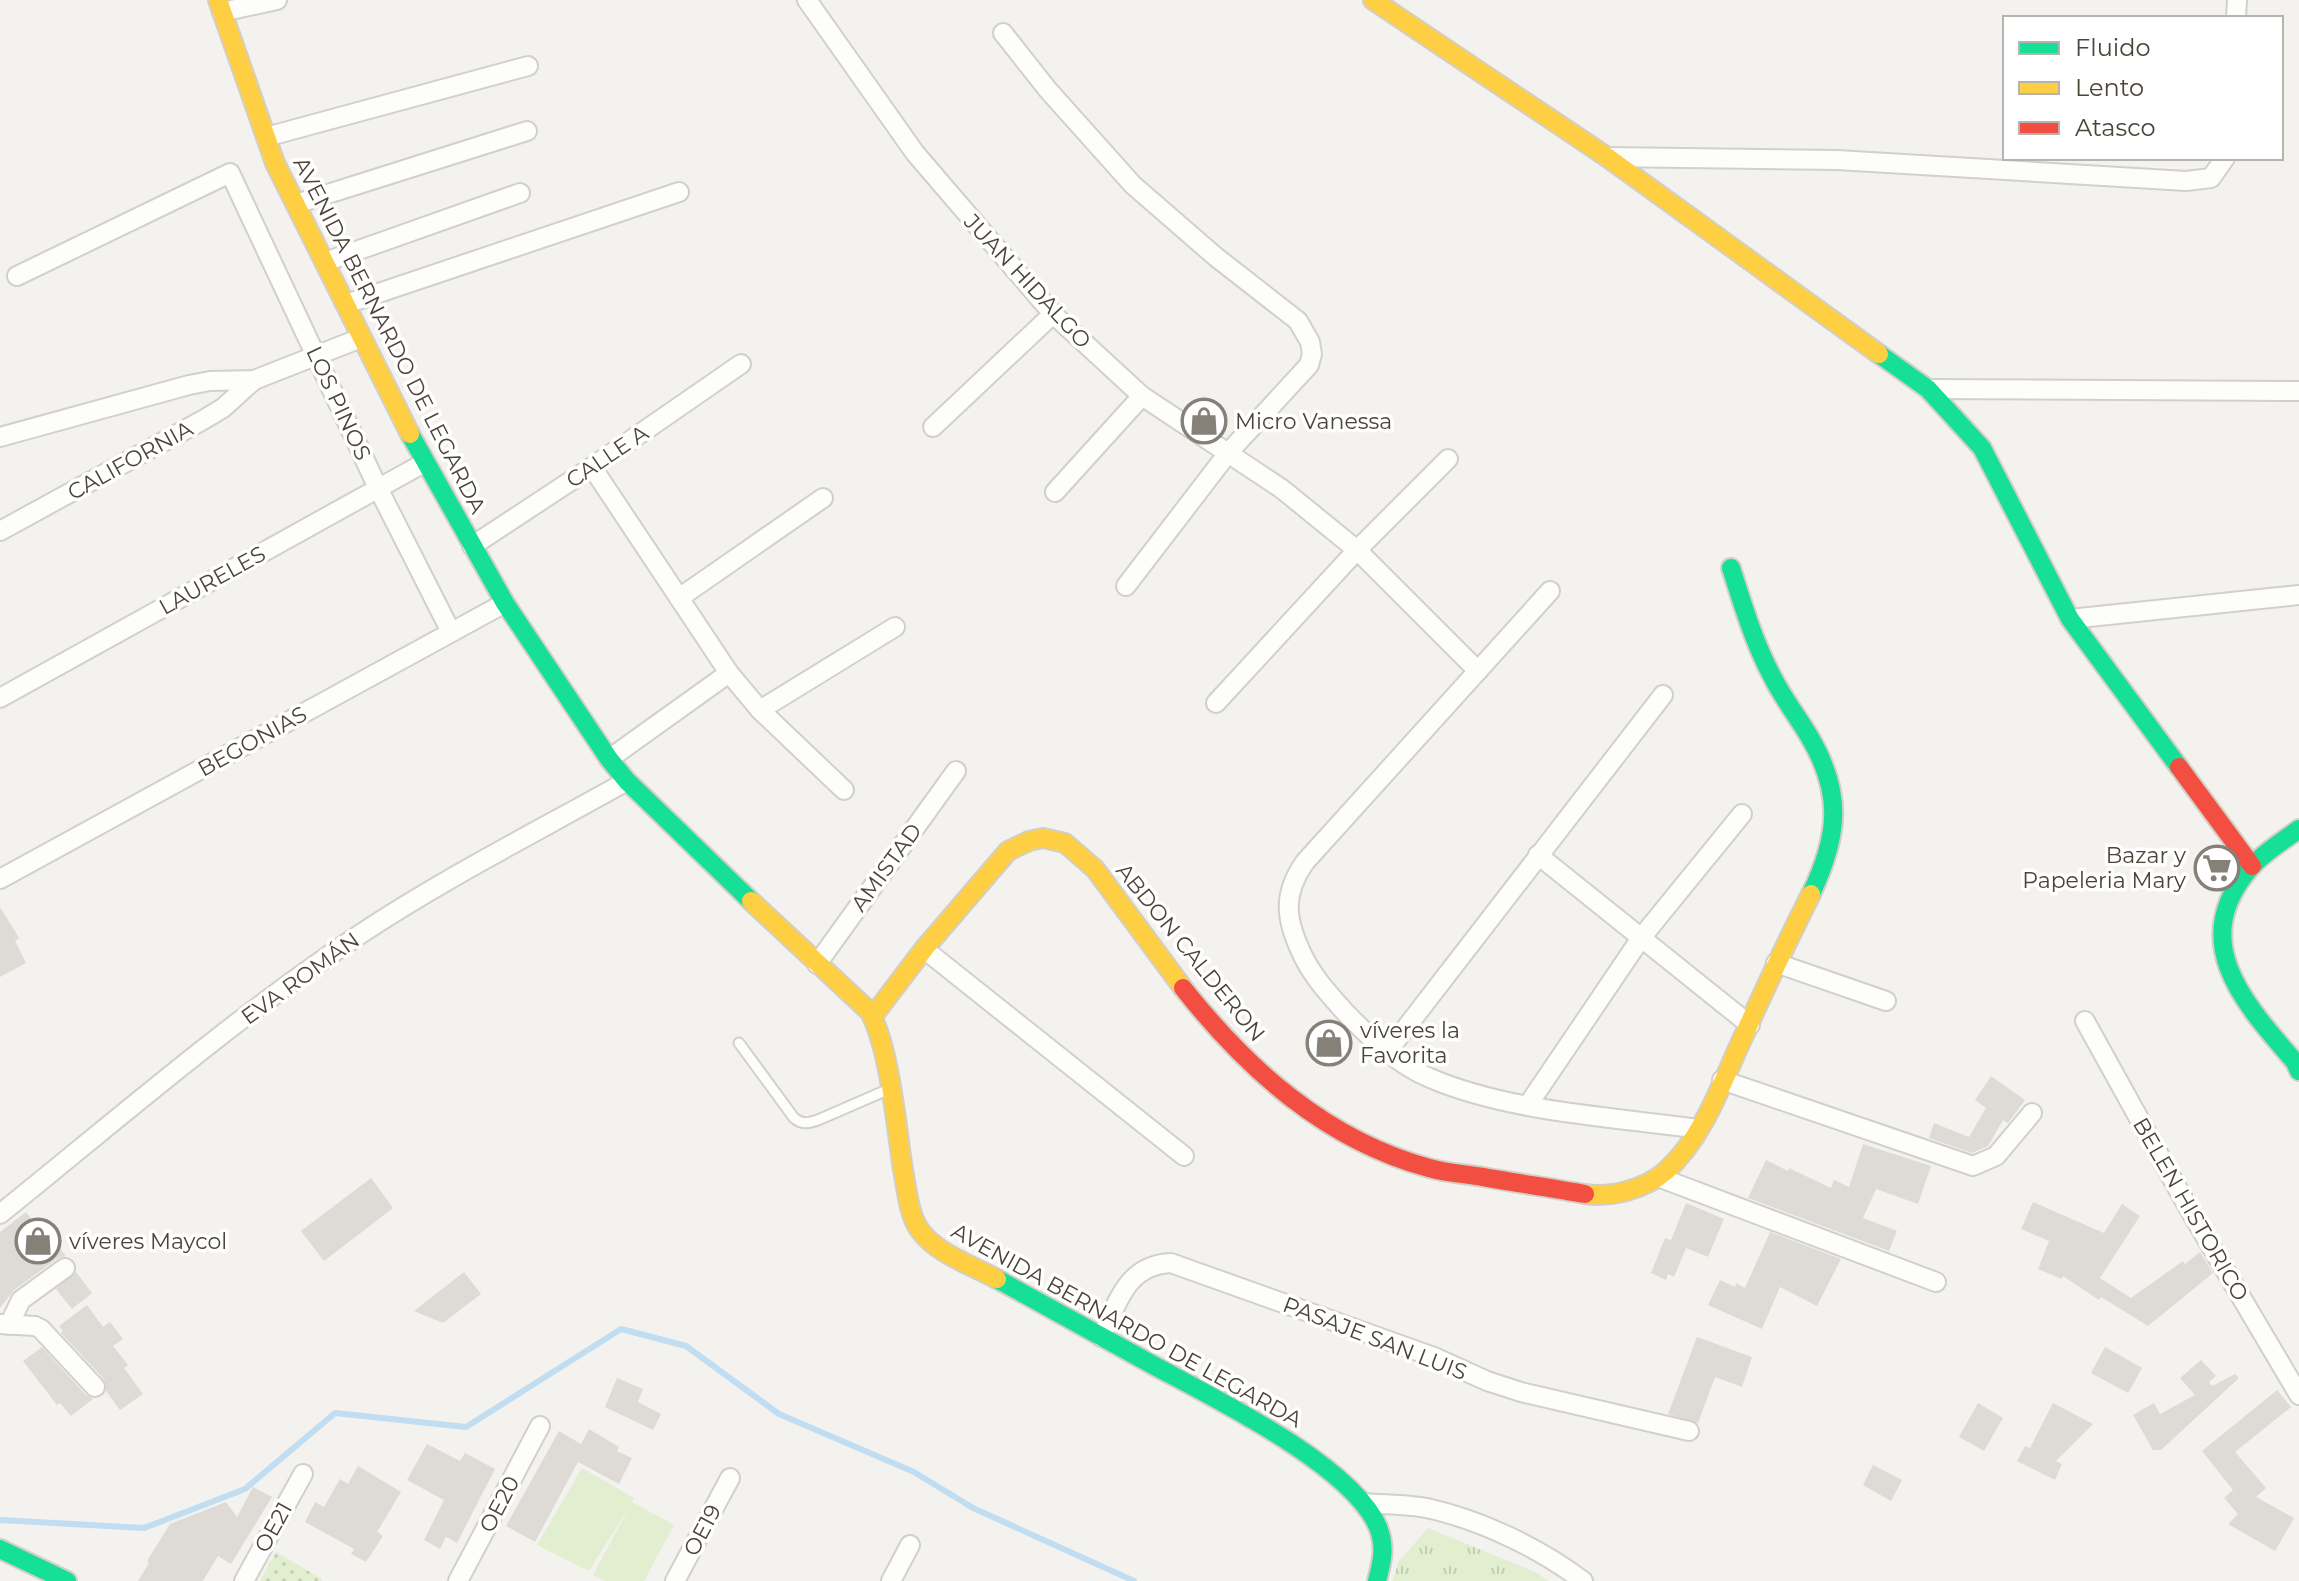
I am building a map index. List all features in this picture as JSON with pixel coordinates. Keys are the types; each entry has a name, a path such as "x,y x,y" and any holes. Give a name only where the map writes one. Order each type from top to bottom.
{"street":[{"path":"220,6 277,0"},
{"name":"JUAN HIDALGO","path":"807,0 915,153 1053,314 1142,396 1282,489 1357,550 1478,671"},
{"path":"1373,0 1607,157 1928,389 1982,448 2070,619 2252,866"},
{"name":"AVENIDA BERNARDO DE LEGARDA","path":"220,6 266,137 296,204 424,463 505,603 609,759 627,781 873,1016 890,1089 910,1210 920,1231 942,1249 1261,1424 1309,1457 1363,1503 1376,1523 1384,1550 1377,1581"},
{"path":"1003,33 1048,90 1133,185 1205,248 1298,321 1307,333 1312,354 1309,365 1228,453 1126,586"},
{"path":"266,137 528,66"},
{"path":"296,204 527,131"},
{"path":"1607,157 1837,160 2186,181 2211,178 2224,160"},
{"name":"LOS PINOS","path":"17,276 230,173 378,488 451,632"},
{"path":"346,304 679,192"},
{"path":"325,262 520,193"},
{"path":"933,427 1053,314"},
{"path":"0,437 189,385 254,380 361,338"},
{"name":"CALLE A","path":"472,546 741,364"},
{"name":"CALIFORNIA","path":"0,531 190,428 223,408 254,380"},
{"path":"1928,389 2299,391"},
{"path":"1055,492 1142,396"},
{"path":"1216,703 1357,550 1448,459"},
{"name":"LAURELES","path":"0,698 424,463"},
{"path":"592,467 729,673 760,710 844,790"},
{"path":"679,598 823,498"},
{"name":"ABDON CALDERON","path":"873,1016 924,949 1008,851 1026,841 1044,837 1065,843 1107,884 1163,961 1230,1044 1283,1093 1341,1133 1388,1155 1429,1168 1542,1188 1594,1195 1622,1193 1658,1177 1676,1161 1699,1129 1828,852 1835,820 1833,796 1821,760 1775,681 1752,633 1731,568"},
{"path":"1550,591 1305,862 1293,880 1288,899 1296,944 1322,986 1354,1021 1388,1051 1427,1077 1471,1093 1528,1105 1699,1129"},
{"path":"2070,619 2299,595"},
{"name":"BEGONIAS","path":"0,879 505,603"},
{"path":"760,710 895,627"},
{"path":"609,759 729,673"},
{"path":"1388,1051 1663,695"},
{"name":"AMISTAD","path":"817,964 956,771"},
{"name":"EVA ROMÁN","path":"0,1214 227,1031 359,935 627,781"},
{"path":"1528,1105 1641,938 1742,814"},
{"path":"2299,829 2252,866 2229,898 2220,940 2227,972 2244,1001 2295,1062 2299,1071"},
{"path":"1538,855 1750,1025"},
{"path":"924,949 1184,1156"},
{"path":"1776,963 1886,1001"},
{"name":"BELEN HISTORICO","path":"2085,1021 2189,1209 2299,1395"},
{"path":"1722,1080 1973,1166 1996,1156 2032,1113"},
{"path":"1658,1177 1936,1282"},
{"name":"PASAJE SAN LUIS","path":"1101,1337 1129,1282 1155,1263 1171,1263 1414,1349 1487,1381 1521,1392 1689,1431"},
{"path":"4,1325 21,1300 65,1268"},
{"path":"4,1325 41,1329 95,1387"},
{"name":"OE20","path":"458,1581 540,1426"},
{"name":"OE21","path":"244,1581 303,1474"},
{"name":"OE19","path":"675,1581 730,1478"},
{"path":"1363,1503 1421,1508 1463,1519 1537,1550 1583,1581"},
{"path":"891,1581 910,1545"},
{"path":"0,1549 67,1581"}],"lane":[{"path":"739,1043 799,1122 806,1124 818,1120 890,1089"}],"green space":[{"path":"582,1468 634,1498 632,1502 674,1525 644,1581 605,1581 593,1575 631,1504 589,1571 537,1545"},
{"path":"1428,1528 1535,1572 1549,1581 1392,1581 1399,1561"},
{"path":"276,1552 322,1579 321,1581 260,1581"}],"building":[{"path":"0,907 19,938 15,941 26,963 0,977"},
{"path":"1991,1076 2025,1100 2008,1123 2003,1120 1988,1146 1972,1153 1929,1138 1934,1123 1969,1137 1986,1108 1975,1100"},
{"path":"1863,1144 1931,1166 1918,1204 1876,1189 1863,1218 1897,1231 1889,1251 1748,1198 1766,1160 1831,1188 1834,1180 1849,1187"},
{"path":"371,1178 393,1208 324,1261 301,1231"},
{"path":"2033,1202 2104,1233 2122,1204 2140,1216 2100,1278 2131,1298 2200,1252 2213,1273 2148,1326 2101,1297 2099,1300 2063,1276 2062,1279 2038,1269 2049,1241 2021,1229"},
{"path":"1686,1203 1724,1219 1708,1257 1686,1248 1674,1277 1668,1274 1666,1280 1651,1273 1665,1238 1671,1240"},
{"path":"26,1212 49,1242 53,1240 66,1256 58,1258 14,1290 0,1308 0,1232"},
{"path":"1770,1232 1841,1259 1817,1306 1780,1287 1762,1329 1708,1305 1720,1280 1745,1288"},
{"path":"76,1272 92,1293 72,1309 56,1289"},
{"path":"464,1272 481,1294 443,1323 414,1311"},
{"path":"87,1305 103,1327 110,1322 123,1339 113,1346 128,1365 124,1368 143,1394 120,1410 106,1391 104,1379 61,1333 63,1331 59,1326"},
{"path":"1697,1337 1752,1357 1742,1387 1715,1377 1698,1423 1668,1414"},
{"path":"42,1347 93,1399 71,1416 60,1403 57,1405 23,1361"},
{"path":"2105,1347 2142,1368 2128,1393 2091,1373"},
{"path":"2201,1360 2216,1376 2209,1382 2212,1386 2235,1374 2239,1378 2161,1450 2153,1450 2133,1415 2154,1403 2160,1414 2195,1395 2180,1378"},
{"path":"617,1378 643,1389 638,1402 661,1414 653,1430 605,1407"},
{"path":"2277,1390 2291,1407 2235,1452 2266,1488 2256,1497 2294,1518 2275,1551 2228,1524 2238,1514 2224,1498 2233,1490 2202,1451"},
{"path":"1978,1403 2003,1418 1984,1451 1959,1437"},
{"path":"2053,1403 2093,1424 2056,1461 2062,1464 2055,1480 2017,1461 2025,1446 2030,1448"},
{"path":"589,1429 619,1447 617,1451 632,1458 619,1484 578,1462 535,1542 506,1526 559,1431 581,1444"},
{"path":"427,1444 460,1461 465,1453 495,1469 457,1543 446,1537 440,1549 424,1540 444,1500 407,1480"},
{"path":"1873,1465 1902,1480 1891,1501 1863,1485"},
{"path":"358,1466 401,1492 377,1532 383,1536 366,1562 351,1554 354,1549 305,1522 315,1502 324,1507 340,1479 348,1484"},
{"path":"253,1487 272,1497 231,1564 218,1556 203,1581 138,1581 170,1524 226,1502 237,1517"}],"waterway":[{"path":"0,1520 144,1528 245,1489 335,1413 466,1427 621,1329 686,1346 779,1414 914,1472 973,1508 1134,1581"}],"traffic: fast":[{"path":"1879,354 1928,389 1982,448 2070,619 2179,767"},
{"path":"410,434 505,603 609,759 627,781 751,901"},
{"path":"1731,568 1766,665 1809,736 1828,776 1832,795 1832,833 1811,894"},
{"path":"2299,829 2250,868 2232,895 2223,921 2223,946 2230,971 2242,994 2299,1071"},
{"path":"997,1279 1243,1414 1311,1457 1340,1480 1363,1504 1378,1527 1383,1548 1377,1581"},
{"path":"0,1549 67,1581"}],"traffic: slow":[{"path":"218,0 275,163 410,434"},
{"path":"1373,0 1607,157 1879,354"},
{"path":"873,1016 924,949 1008,851 1043,838 1065,843 1095,869 1183,988"},
{"path":"1585,1194 1617,1193 1638,1187 1658,1177 1680,1157 1712,1106 1811,894"},
{"path":"751,901 870,1012 883,1047 907,1193 915,1222 926,1238 944,1252 997,1279"}],"traffic: jam":[{"path":"2179,767 2252,866"},
{"path":"1183,988 1262,1074 1323,1120 1356,1140 1435,1170 1585,1194"}],"place":[{"name":"Micro Vanessa","path":"1204,421"},
{"name":"Bazar y Papeleria Mary","path":"2217,868"},
{"name":"víveres la Favorita","path":"1329,1043"},
{"name":"víveres Maycol","path":"38,1241"}]}
